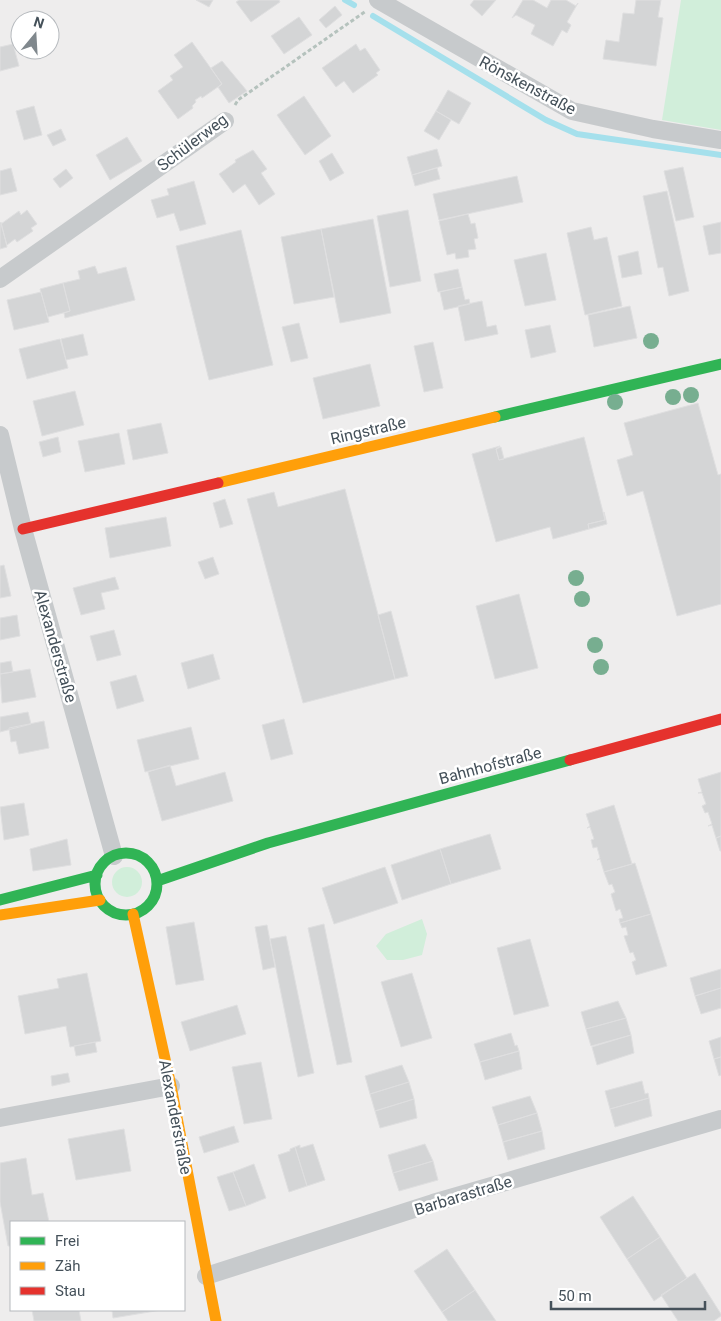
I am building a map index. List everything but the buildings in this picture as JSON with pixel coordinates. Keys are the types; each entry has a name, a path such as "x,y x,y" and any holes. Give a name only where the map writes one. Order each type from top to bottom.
{"street":[{"name":"Rönskenstraße","path":"379,1 572,111 653,129 721,140"},
{"name":"Schülerweg","path":"0,279 225,120"},
{"name":"Ringstraße","path":"24,529 721,364"},
{"name":"Alexanderstraße","path":"0,435 114,856"},
{"name":"Bahnhofstraße","path":"157,881 268,843 721,719"},
{"name":"Bahnhofstraße","path":"181,861 268,843"},
{"path":"131,853 157,865 157,890 148,906 132,914 114,912 100,900 95,884 100,867 114,856 131,853"},
{"path":"0,900 97,875"},
{"path":"0,915 100,900"},
{"name":"Alexanderstraße","path":"132,914 171,1086 216,1321"},
{"path":"0,1118 171,1086"},
{"name":"Barbarastraße","path":"206,1276 434,1202 721,1118"}],"path":[{"name":"Schülerweg","path":"225,120 238,100 379,1"}],"green space":[{"path":"681,0 721,0 721,130 662,120"},
{"path":"127,867 133,868 141,876 141,888 133,896 127,897 121,896 113,888 112,882 113,876 121,868"},
{"path":"422,919 427,934 422,955 403,960 387,960 376,946 386,934"}],"waterway":[{"path":"345,0 354,5"},
{"path":"373,16 546,120 577,134 721,155"}],"traffic: fast":[{"path":"495,417 721,364"},
{"path":"157,881 268,843 570,760"},
{"path":"126,853 143,858 148,862 152,867 157,884 152,901 148,906 143,910 126,915 109,910 104,906 100,901 95,884 100,867 104,862 109,858 126,853"},
{"path":"0,900 97,875"}],"traffic: slow":[{"path":"218,483 495,417"},
{"path":"0,915 100,900"},
{"path":"133,914 171,1086 216,1321"}],"traffic: jam":[{"path":"23,529 218,483"},
{"path":"570,760 721,719"}]}
